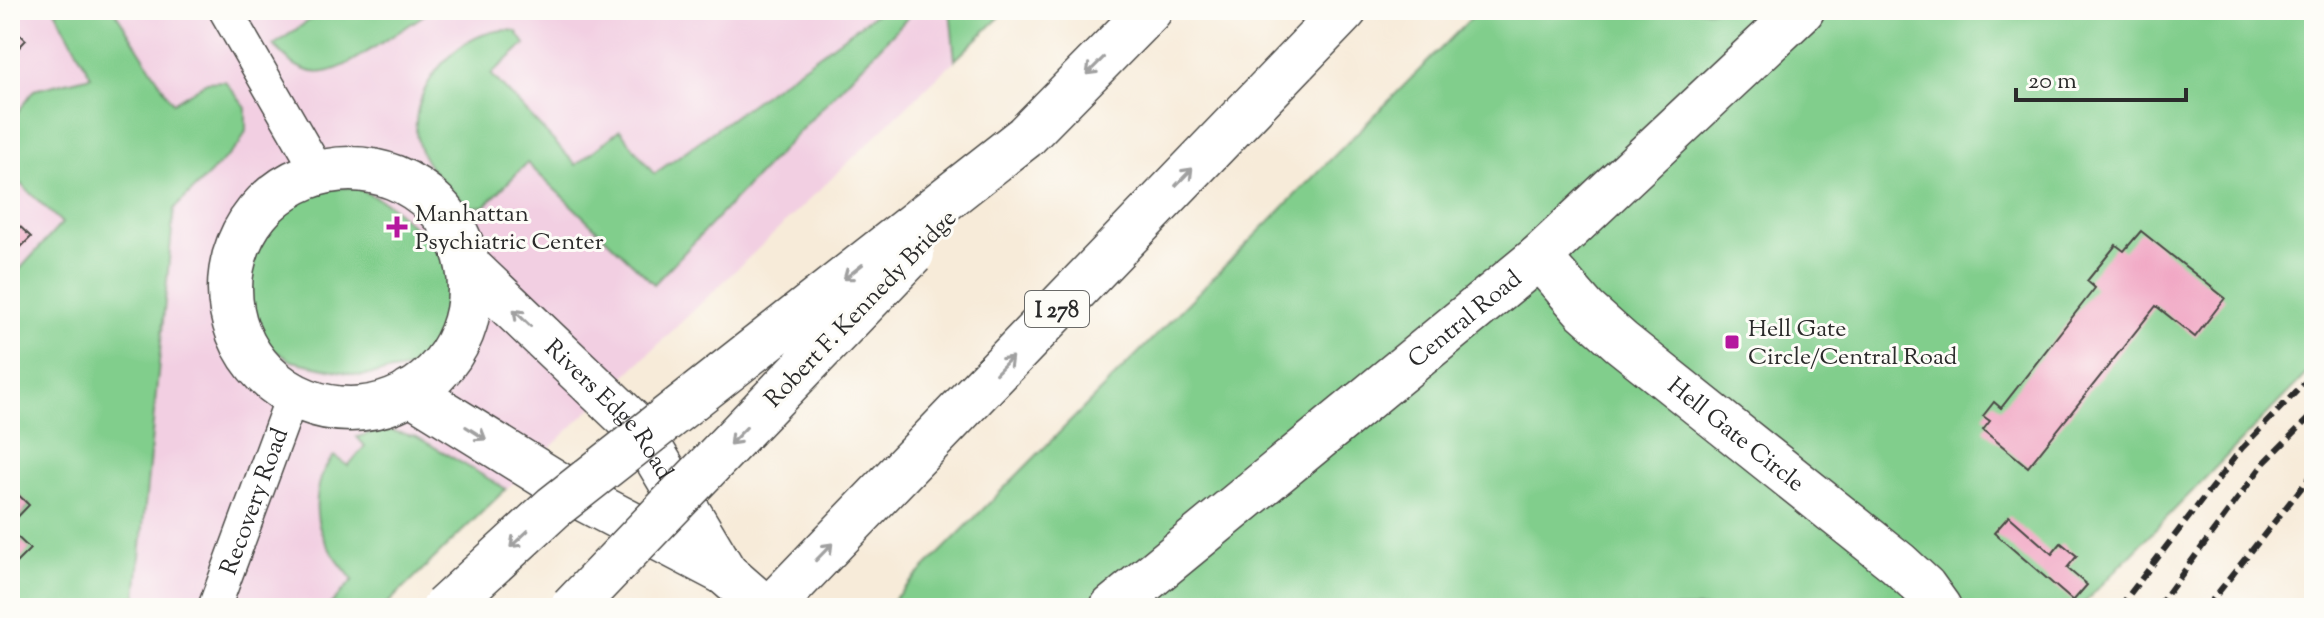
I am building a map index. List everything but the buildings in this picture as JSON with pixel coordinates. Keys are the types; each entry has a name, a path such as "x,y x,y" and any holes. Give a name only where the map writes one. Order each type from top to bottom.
{"main road":[{"name":"Robert F. Kennedy Bridge","path":"572,608 1150,10"},
{"name":"I 278","path":"768,608 1345,10"},
{"name":"Central Road","path":"1112,608 1539,257 1802,10"},
{"path":"444,608 554,507 1025,137"},
{"path":"330,169 370,170 407,182 438,206 460,238 468,266 469,316 454,352 428,382 394,402 356,410 316,405 279,387 250,358 233,321 229,281 238,241 260,208 291,183 330,169"},
{"name":"Hell Gate Circle","path":"1539,257 1585,310 1621,342 1898,563 1924,587 1939,608"},
{"name":"Rivers Edge Road","path":"468,266 639,429 725,573"},
{"name":"Rivers Edge Road","path":"410,392 574,494 725,573 768,608"}],"lane":[{"path":"225,10 319,173"},
{"name":"Recovery Road","path":"214,608 293,394"}],"shaded area":[{"name":"Manhattan Psychiatric Center","path":"10,10 951,10 955,60 383,608 10,608"}],"green space":[{"path":"55,10 114,10 173,103 207,82 225,81 246,108 246,131 239,145 174,209 135,608 10,608 10,569 29,549 10,530 29,505 10,487 10,280 62,223 10,174 10,123 34,90 91,76"},
{"path":"324,10 431,10 337,69 313,72 287,59 274,45"},
{"path":"881,10 915,10 654,284 527,163 485,206 470,207 434,172 419,146 416,125 419,104 441,65 457,49 476,38 496,31 516,31 525,44 491,74 576,165 620,130 654,174"},
{"path":"950,10 1007,10 955,60"},
{"path":"1479,10 2314,10 2314,366 2079,608 885,608"},
{"path":"355,187 387,203 450,258 458,283 443,344 411,368 361,376 292,361 271,348 248,309 245,283 249,263 275,224 299,199 324,189"},
{"path":"384,429 417,437 506,489 383,608 327,608 353,580 330,549 320,528 317,504 320,480 334,456 348,466 365,446 357,437"}],"railway":[{"path":"2119,608 2242,448 2314,373"},
{"path":"2157,608 2264,463 2314,413"},
{"path":"2206,608 2314,472"}],"place":[{"name":"Manhattan Psychiatric Center","path":"397,227"},
{"name":"Hell Gate Circle/Central Road","path":"1732,342"}]}
